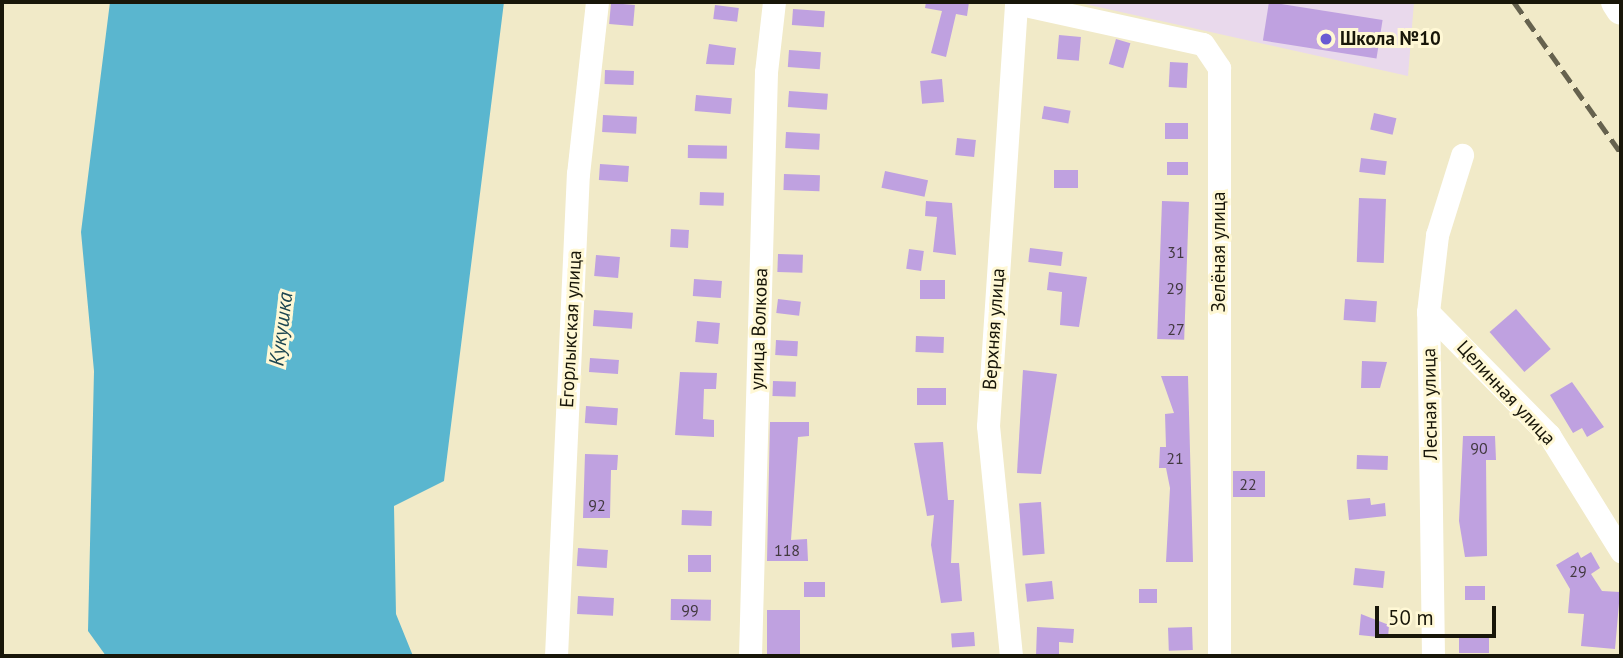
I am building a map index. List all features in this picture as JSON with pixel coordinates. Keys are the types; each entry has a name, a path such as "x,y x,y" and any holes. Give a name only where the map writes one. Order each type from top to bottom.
{"main road":[{"path":"1616,2 1621,10"}],"street":[{"name":"Егорлыкская улица","path":"556,656 578,174 597,2"},
{"name":"улица Волкова","path":"750,656 766,72 774,2"},
{"name":"Верхняя улица","path":"1012,656 988,426 1016,2"},
{"name":"Зелёная улица","path":"1016,2 1203,44 1219,68 1219,656"},
{"name":"Лесная улица","path":"1433,656 1428,312 1437,234 1462,155"},
{"name":"Целинная улица","path":"1428,312 1549,435 1621,551"}],"shaded area":[{"name":"Школа №10","path":"1076,2 1414,2 1408,76"}],"water":[{"name":"Кукушка","path":"110,2 504,2 444,481 394,506 396,614 413,656 106,656 88,631 94,371 81,232"}],"building":[{"path":"926,2 969,2 967,16 956,14 946,57 931,53 942,11 925,8"},
{"path":"1269,2 1383,20 1376,59 1263,41"},
{"path":"611,3 635,5 633,26 609,24"},
{"path":"715,5 739,8 737,22 713,19"},
{"path":"793,9 825,11 824,27 792,25"},
{"path":"1059,35 1081,37 1079,61 1057,59"},
{"path":"1116,39 1130,43 1123,68 1109,64"},
{"path":"709,44 736,48 734,65 706,64"},
{"path":"789,50 821,52 820,69 788,67"},
{"path":"1170,62 1188,63 1187,88 1169,87"},
{"path":"605,70 634,71 633,85 605,84"},
{"path":"942,79 944,102 922,104 920,81"},
{"path":"789,91 828,94 827,110 788,107"},
{"path":"696,95 732,98 730,114 695,111"},
{"path":"1044,106 1071,111 1068,123 1042,119"},
{"path":"1374,113 1396,118 1393,135 1370,130"},
{"path":"603,115 637,117 636,134 602,132"},
{"path":"1165,123 1188,123 1188,139 1165,139"},
{"path":"786,132 820,134 819,150 785,148"},
{"path":"957,138 976,140 974,157 955,155"},
{"path":"688,145 727,146 727,159 688,158"},
{"path":"1361,158 1387,161 1385,175 1359,172"},
{"path":"1167,162 1188,162 1188,175 1167,175"},
{"path":"600,164 629,166 628,182 599,180"},
{"path":"1054,170 1078,170 1078,188 1054,188"},
{"path":"885,171 928,180 925,197 881,188"},
{"path":"784,174 820,175 819,191 783,190"},
{"path":"700,192 724,193 724,206 700,205"},
{"path":"1359,198 1386,199 1384,263 1357,262"},
{"path":"926,201 952,203 956,255 933,252 937,217 925,216"},
{"path":"1162,201 1189,202 1184,340 1157,339"},
{"path":"671,229 689,230 688,248 670,247"},
{"path":"1030,248 1063,252 1061,266 1028,262"},
{"path":"909,249 924,251 921,271 906,269"},
{"path":"778,254 803,255 802,273 777,272"},
{"path":"596,255 620,257 618,278 594,276"},
{"path":"1049,272 1087,277 1079,327 1060,325 1062,292 1047,290"},
{"path":"694,279 722,281 721,298 693,296"},
{"path":"920,280 945,280 945,299 920,299"},
{"path":"778,299 801,302 799,316 776,313"},
{"path":"1345,299 1377,301 1375,322 1344,320"},
{"path":"1516,309 1551,349 1524,372 1490,332"},
{"path":"594,310 633,313 632,329 593,326"},
{"path":"697,321 720,323 718,344 695,342"},
{"path":"916,336 944,337 943,353 915,352"},
{"path":"776,340 798,341 797,356 775,355"},
{"path":"590,358 619,360 618,374 589,372"},
{"path":"1362,361 1387,362 1380,388 1361,388"},
{"path":"1023,370 1057,374 1041,474 1017,473"},
{"path":"680,372 717,373 716,389 704,389 703,419 714,420 714,437 675,435"},
{"path":"1161,376 1188,376 1193,562 1166,562 1170,488 1166,468 1159,468 1160,447 1166,447 1165,414 1174,413"},
{"path":"773,381 796,382 795,397 772,396"},
{"path":"1572,382 1604,427 1587,437 1582,428 1573,433 1550,395"},
{"path":"917,388 946,388 946,405 917,405"},
{"path":"586,406 618,408 617,425 585,423"},
{"path":"770,422 809,422 809,436 798,437 791,540 807,539 808,561 767,561"},
{"path":"1463,436 1495,436 1496,460 1486,460 1487,556 1465,557 1459,521"},
{"path":"943,442 948,500 954,500 951,563 959,563 962,601 941,603 931,545 934,515 927,516 914,443"},
{"path":"585,454 618,455 617,470 611,470 610,518 583,518"},
{"path":"1357,455 1388,456 1387,470 1357,469"},
{"path":"1233,471 1265,471 1265,497 1233,497"},
{"path":"1370,498 1371,505 1385,503 1386,516 1349,520 1347,500"},
{"path":"1041,502 1045,554 1023,555 1019,504"},
{"path":"682,510 712,511 711,526 681,525"},
{"path":"578,548 608,550 607,568 577,566"},
{"path":"1578,552 1581,558 1591,552 1600,568 1591,574 1602,591 1620,592 1615,649 1581,646 1584,614 1568,613 1570,589 1556,565"},
{"path":"688,555 711,555 711,572 688,572"},
{"path":"1355,568 1385,571 1383,588 1353,585"},
{"path":"1052,581 1054,599 1027,602 1025,584"},
{"path":"804,582 825,582 825,597 804,597"},
{"path":"1465,586 1485,586 1485,600 1465,600"},
{"path":"1139,589 1157,589 1157,603 1139,603"},
{"path":"578,596 614,598 613,616 577,614"},
{"path":"671,599 711,600 711,621 671,620"},
{"path":"767,610 800,610 800,656 767,656"},
{"path":"1361,614 1389,625 1388,638 1359,635"},
{"path":"1037,627 1074,629 1073,643 1059,642 1059,656 1036,656"},
{"path":"1192,627 1193,650 1169,651 1168,628"},
{"path":"974,632 975,646 952,648 951,634"},
{"path":"1459,636 1489,636 1489,653 1459,653"}],"railway":[{"path":"1514,2 1621,153"}],"place":[{"name":"Школа №10","path":"1326,39"}]}
